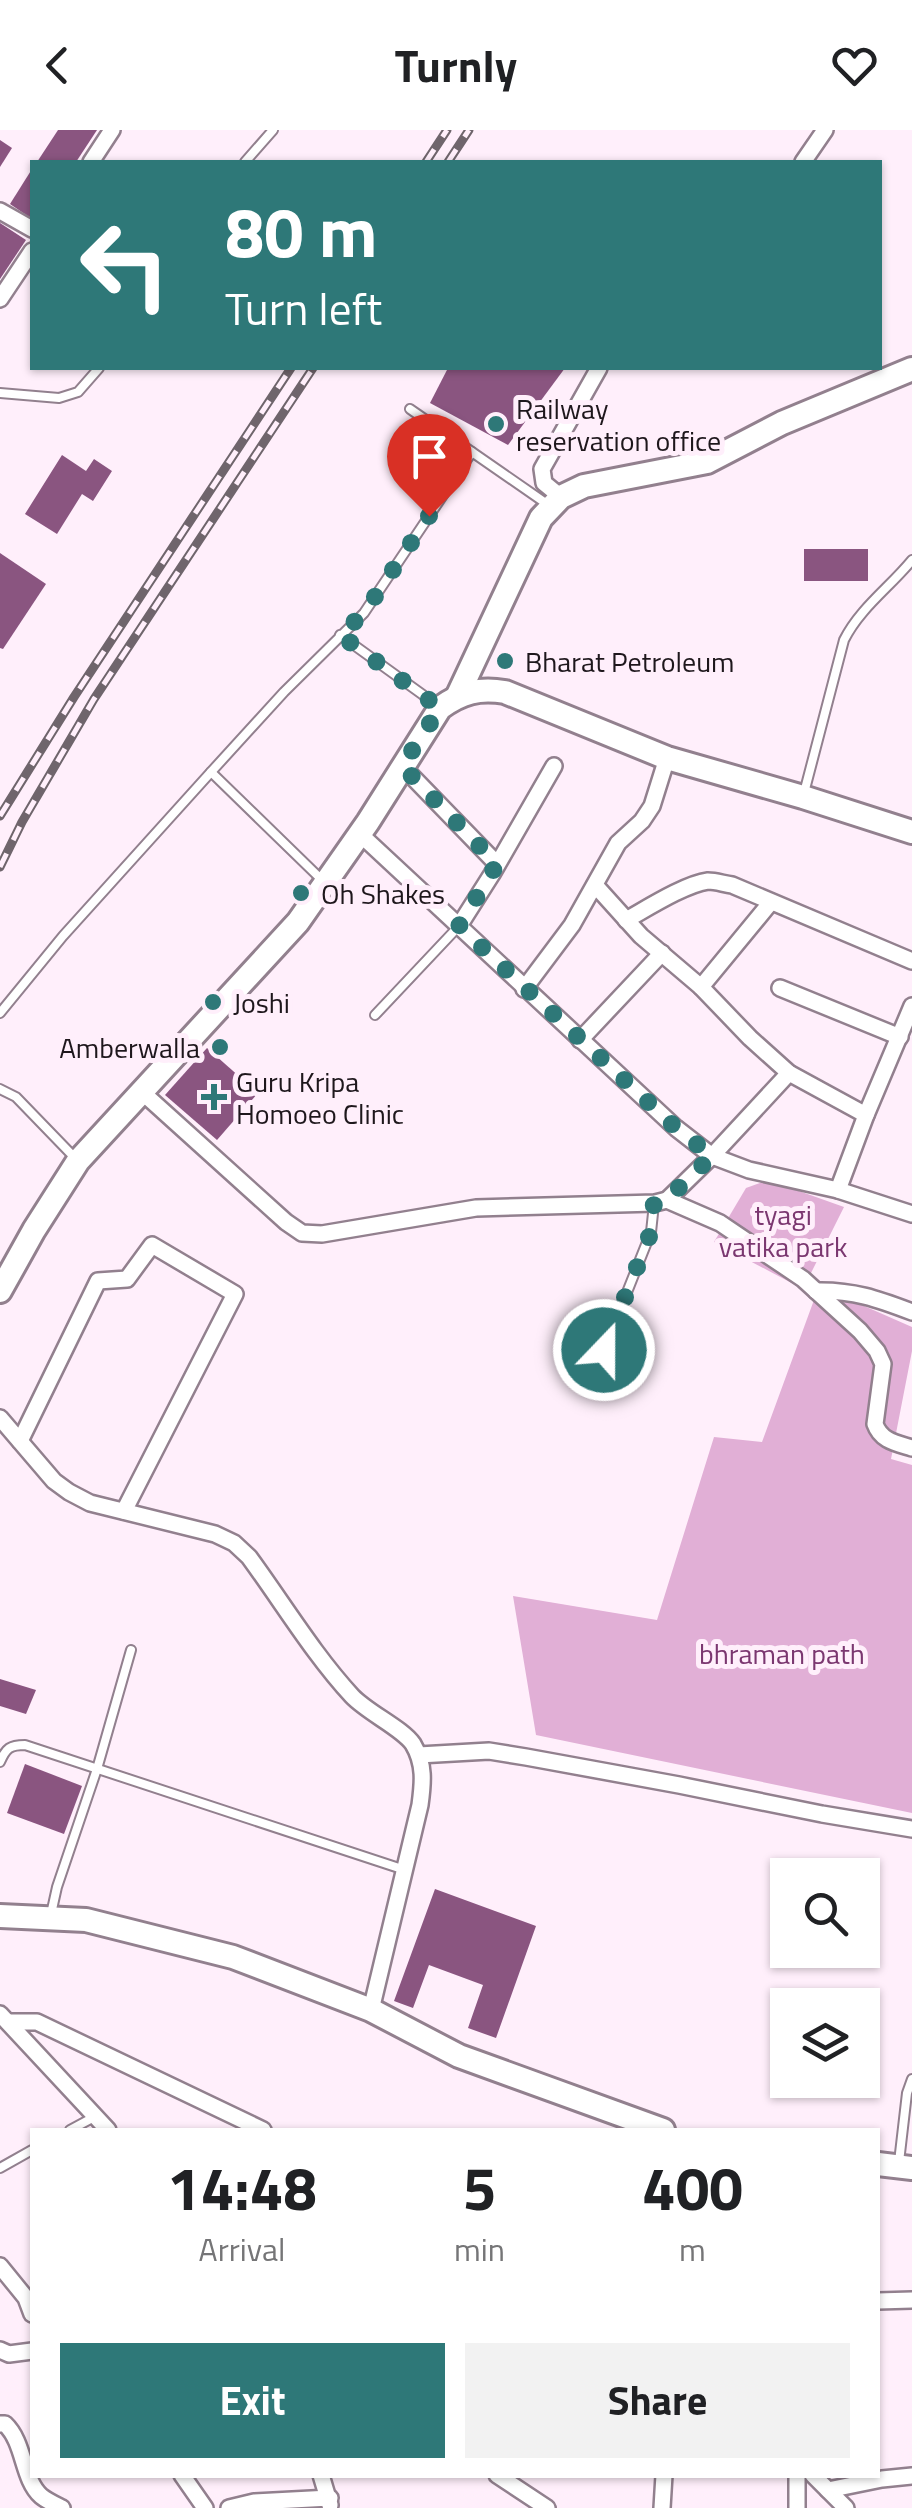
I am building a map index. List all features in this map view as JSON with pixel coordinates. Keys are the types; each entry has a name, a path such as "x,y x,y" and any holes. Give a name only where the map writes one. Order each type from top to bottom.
{"street":[{"path":"92,160 112,130"},
{"path":"804,160 825,130"},
{"path":"0,211 30,229"},
{"path":"0,299 30,254"},
{"path":"0,1291 78,1161 298,922 325,884 449,701 541,518 556,502 584,486 707,462 782,423 912,368"},
{"path":"556,502 544,483 542,470 598,370"},
{"path":"449,701 482,689 505,692 668,758 912,832"},
{"path":"524,988 572,925 618,843 652,806 668,758"},
{"path":"402,766 497,864"},
{"path":"459,926 554,766"},
{"path":"360,834 676,1128 712,1156 749,1170 838,1190 912,1214"},
{"path":"626,920 707,881 732,885 912,961"},
{"path":"594,885 788,1073 866,1115"},
{"path":"701,987 771,902"},
{"path":"580,1040 662,953"},
{"path":"780,988 900,1037"},
{"path":"838,1190 912,1006"},
{"path":"661,1202 712,1156 788,1073"},
{"path":"142,1092 286,1222 302,1232 322,1234 476,1208 661,1202 720,1223 803,1279 860,1331 881,1359 877,1430 887,1440 912,1448"},
{"path":"20,1442 98,1281 127,1278 152,1245 235,1294 124,1511"},
{"path":"816,1291 866,1295 912,1312"},
{"path":"0,1418 54,1481 70,1492 90,1502 216,1534 234,1543 249,1557 341,1684 410,1740 424,1776 420,1805 371,2010"},
{"path":"419,1755 489,1751 526,1756 912,1830"},
{"path":"0,1916 86,1920 233,1957 371,2010 459,2056 657,2128"},
{"path":"4,2018 106,2128"},
{"path":"4,2018 37,2022 258,2128"},
{"path":"0,2266 30,2309"},
{"path":"880,2301 912,2300"},
{"path":"0,2350 9,2354 30,2352"},
{"path":"0,2424 10,2428 30,2475"},
{"path":"828,2490 912,2476"},
{"path":"31,2478 42,2496 62,2508"},
{"path":"184,2478 205,2508"},
{"path":"230,2508 254,2502 330,2503 323,2478"},
{"path":"502,2478 547,2508"},
{"path":"662,2508 664,2478"},
{"path":"796,2508 797,2478"},
{"path":"815,2478 846,2508"}],"lane":[{"path":"247,160 273,130"},
{"path":"0,394 59,398 78,392 97,370"},
{"path":"410,409 556,502"},
{"path":"0,1013 63,936 211,772 364,613 472,452"},
{"path":"803,797 844,640 852,624 912,560"},
{"path":"340,635 449,701"},
{"path":"211,772 325,884"},
{"path":"375,1015 459,926"},
{"path":"0,1089 16,1098 78,1161"},
{"path":"604,1350 661,1202"},
{"path":"50,1918 132,1650"},
{"path":"0,1762 6,1748 25,1745 405,1870"},
{"path":"896,2166 912,2079"},
{"path":"74,2128 96,2116"},
{"path":"0,2168 30,2151"}],"green space":[{"name":"tyagi vatika park","path":"768,1180 844,1207 803,1289 714,1242 746,1188"},
{"name":"bhraman path","path":"818,1289 912,1327 912,1351 891,1459 912,1465 912,1813 536,1735 513,1596 657,1620 714,1437 762,1442"}],"building":[{"path":"58,130 97,130 77,160 38,160"},
{"path":"0,140 12,148 0,167"},
{"path":"30,172 30,218 10,204"},
{"path":"0,223 26,240 0,279"},
{"name":"Railway reservation office","path":"447,370 564,370 508,445 430,403"},
{"path":"62,455 86,471 94,459 112,471 93,501 82,494 57,534 25,514"},
{"path":"804,549 868,549 868,581 804,581"},
{"path":"0,553 46,584 3,649 0,648"},
{"path":"207,1048 258,1093 217,1140 165,1095"},
{"path":"0,1679 36,1690 26,1714 0,1706"},
{"path":"25,1764 82,1786 64,1834 7,1813"},
{"path":"435,1889 536,1926 496,2038 468,2028 483,1985 429,1965 413,2008 394,2001"}],"railway":[{"path":"427,160 447,130"},
{"path":"449,160 469,130"},
{"path":"0,816 290,370"},
{"path":"0,867 94,699 312,370"}],"place":[{"name":"Railway reservation office","path":"496,424"},
{"name":"Bharat Petroleum","path":"505,661"},
{"name":"Oh Shakes","path":"301,893"},
{"name":"Joshi","path":"213,1002"},
{"name":"Amberwalla","path":"220,1047"},
{"name":"Guru Kripa Homoeo Clinic","path":"214,1097"}],"route":[{"path":"429,516 364,613 340,635 440,708 402,766 497,864 459,926 534,999 712,1156 666,1200 654,1203 651,1232 604,1350"}]}
